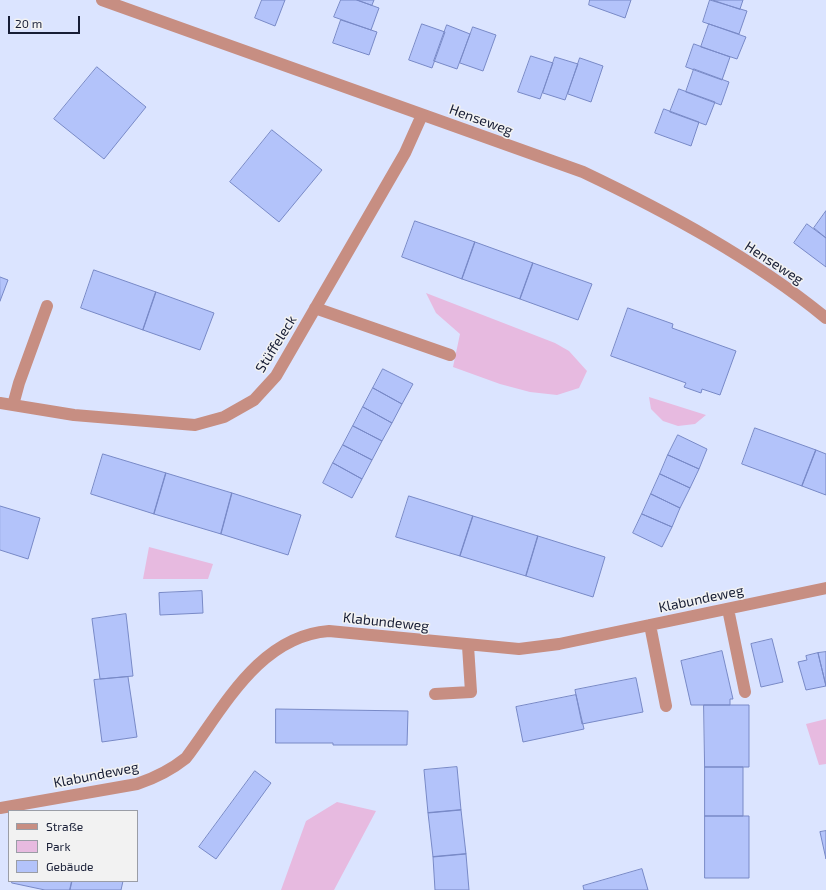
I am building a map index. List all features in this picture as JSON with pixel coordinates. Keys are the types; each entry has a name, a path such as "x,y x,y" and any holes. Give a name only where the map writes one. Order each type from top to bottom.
{"street":[{"name":"Henseweg","path":"102,0 583,172 645,202 736,256 803,299 826,318"},
{"name":"Stüffeleck","path":"0,403 74,415 195,425 224,417 254,400 276,376 405,153 422,115"},
{"path":"13,406 19,383 47,306"},
{"path":"315,308 450,355"},
{"name":"Klabundeweg","path":"0,808 137,784 149,780 176,766 186,758 242,680 267,657 299,637 317,632 329,631 468,646 519,649 559,644 826,588"},
{"path":"728,609 745,692"},
{"path":"650,625 666,706"},
{"path":"435,694 471,692 468,646"}],"green space":[{"path":"426,293 555,343 569,351 587,371 579,388 557,395 530,392 500,384 453,367 460,334 436,313"},
{"path":"649,397 706,415 695,424 678,426 663,421 651,409"},
{"path":"149,547 213,564 208,579 143,579"},
{"path":"826,719 826,764 819,765 806,724"},
{"path":"337,802 376,811 334,890 281,890 306,821"}],"building":[{"path":"262,0 285,0 275,26 255,18"},
{"path":"341,0 357,0 379,8 371,30 334,17"},
{"path":"357,0 374,0 372,5"},
{"path":"590,0 631,0 625,18 589,5"},
{"path":"710,0 747,11 739,34 703,22"},
{"path":"713,0 743,0 740,9"},
{"path":"341,20 377,32 369,55 333,43"},
{"path":"422,24 445,32 432,68 409,60"},
{"path":"709,24 746,37 737,59 701,47"},
{"path":"447,25 470,34 457,69 434,61"},
{"path":"473,27 496,35 483,71 460,63"},
{"path":"694,44 730,57 722,80 686,67"},
{"path":"531,56 553,63 540,99 518,92"},
{"path":"555,57 578,64 565,100 543,93"},
{"path":"580,58 603,66 591,102 568,94"},
{"path":"97,67 146,107 104,159 54,119"},
{"path":"694,69 729,82 721,105 686,92"},
{"path":"679,89 715,102 706,125 670,112"},
{"path":"664,109 699,122 691,146 655,133"},
{"path":"272,130 322,170 279,222 230,182"},
{"path":"826,211 826,238 814,228"},
{"path":"415,221 475,242 462,279 402,257"},
{"path":"807,224 826,238 826,267 794,243"},
{"path":"475,242 533,263 520,299 462,279"},
{"path":"533,263 592,284 578,320 520,299"},
{"path":"94,270 156,292 143,330 81,308"},
{"path":"0,277 8,280 0,301"},
{"path":"156,292 214,313 200,350 143,330"},
{"path":"628,308 673,324 672,328 736,351 720,395 702,389 701,393 684,387 686,383 611,356"},
{"path":"383,369 413,384 402,404 373,388"},
{"path":"373,388 402,404 392,423 363,407"},
{"path":"363,407 392,423 382,441 353,426"},
{"path":"353,426 382,441 372,460 343,445"},
{"path":"755,428 816,450 802,486 742,464"},
{"path":"678,435 707,449 699,469 668,455"},
{"path":"343,445 372,460 362,479 333,463"},
{"path":"816,450 826,454 826,495 802,486"},
{"path":"103,454 166,473 154,514 91,494"},
{"path":"668,455 699,469 690,488 660,474"},
{"path":"333,463 362,479 352,498 323,483"},
{"path":"166,473 232,493 221,534 154,514"},
{"path":"660,474 690,488 680,508 651,494"},
{"path":"232,493 301,515 288,555 221,534"},
{"path":"651,494 680,508 672,527 642,514"},
{"path":"409,496 473,516 460,556 396,537"},
{"path":"0,506 40,518 28,559 0,550"},
{"path":"642,514 672,527 662,547 633,533"},
{"path":"473,516 538,536 526,576 460,556"},
{"path":"538,536 605,557 593,597 526,576"},
{"path":"202,591 203,613 160,615 159,593"},
{"path":"126,614 133,676 100,679 92,619"},
{"path":"772,639 783,682 761,687 751,644"},
{"path":"722,651 733,699 730,699 730,705 691,705 681,661"},
{"path":"826,652 826,686 818,653"},
{"path":"818,653 826,686 806,690 798,662 807,660 806,656"},
{"path":"128,677 137,737 102,742 94,680"},
{"path":"636,678 643,712 582,724 575,690"},
{"path":"576,695 584,729 523,742 516,707"},
{"path":"704,705 749,705 749,767 705,767"},
{"path":"276,709 408,711 407,745 276,743"},
{"path":"457,767 461,810 428,813 424,770"},
{"path":"705,767 743,767 743,816 705,816"},
{"path":"255,771 271,783 216,859 199,847"},
{"path":"461,810 466,854 433,857 428,813"},
{"path":"705,816 749,816 749,878 705,878"},
{"path":"826,831 826,859 820,832"},
{"path":"466,854 469,890 435,890 433,857"},
{"path":"642,869 648,890 584,890 583,886"},
{"path":"72,882 70,890 45,890 12,883"},
{"path":"72,882 123,882 121,890 70,890"}]}
